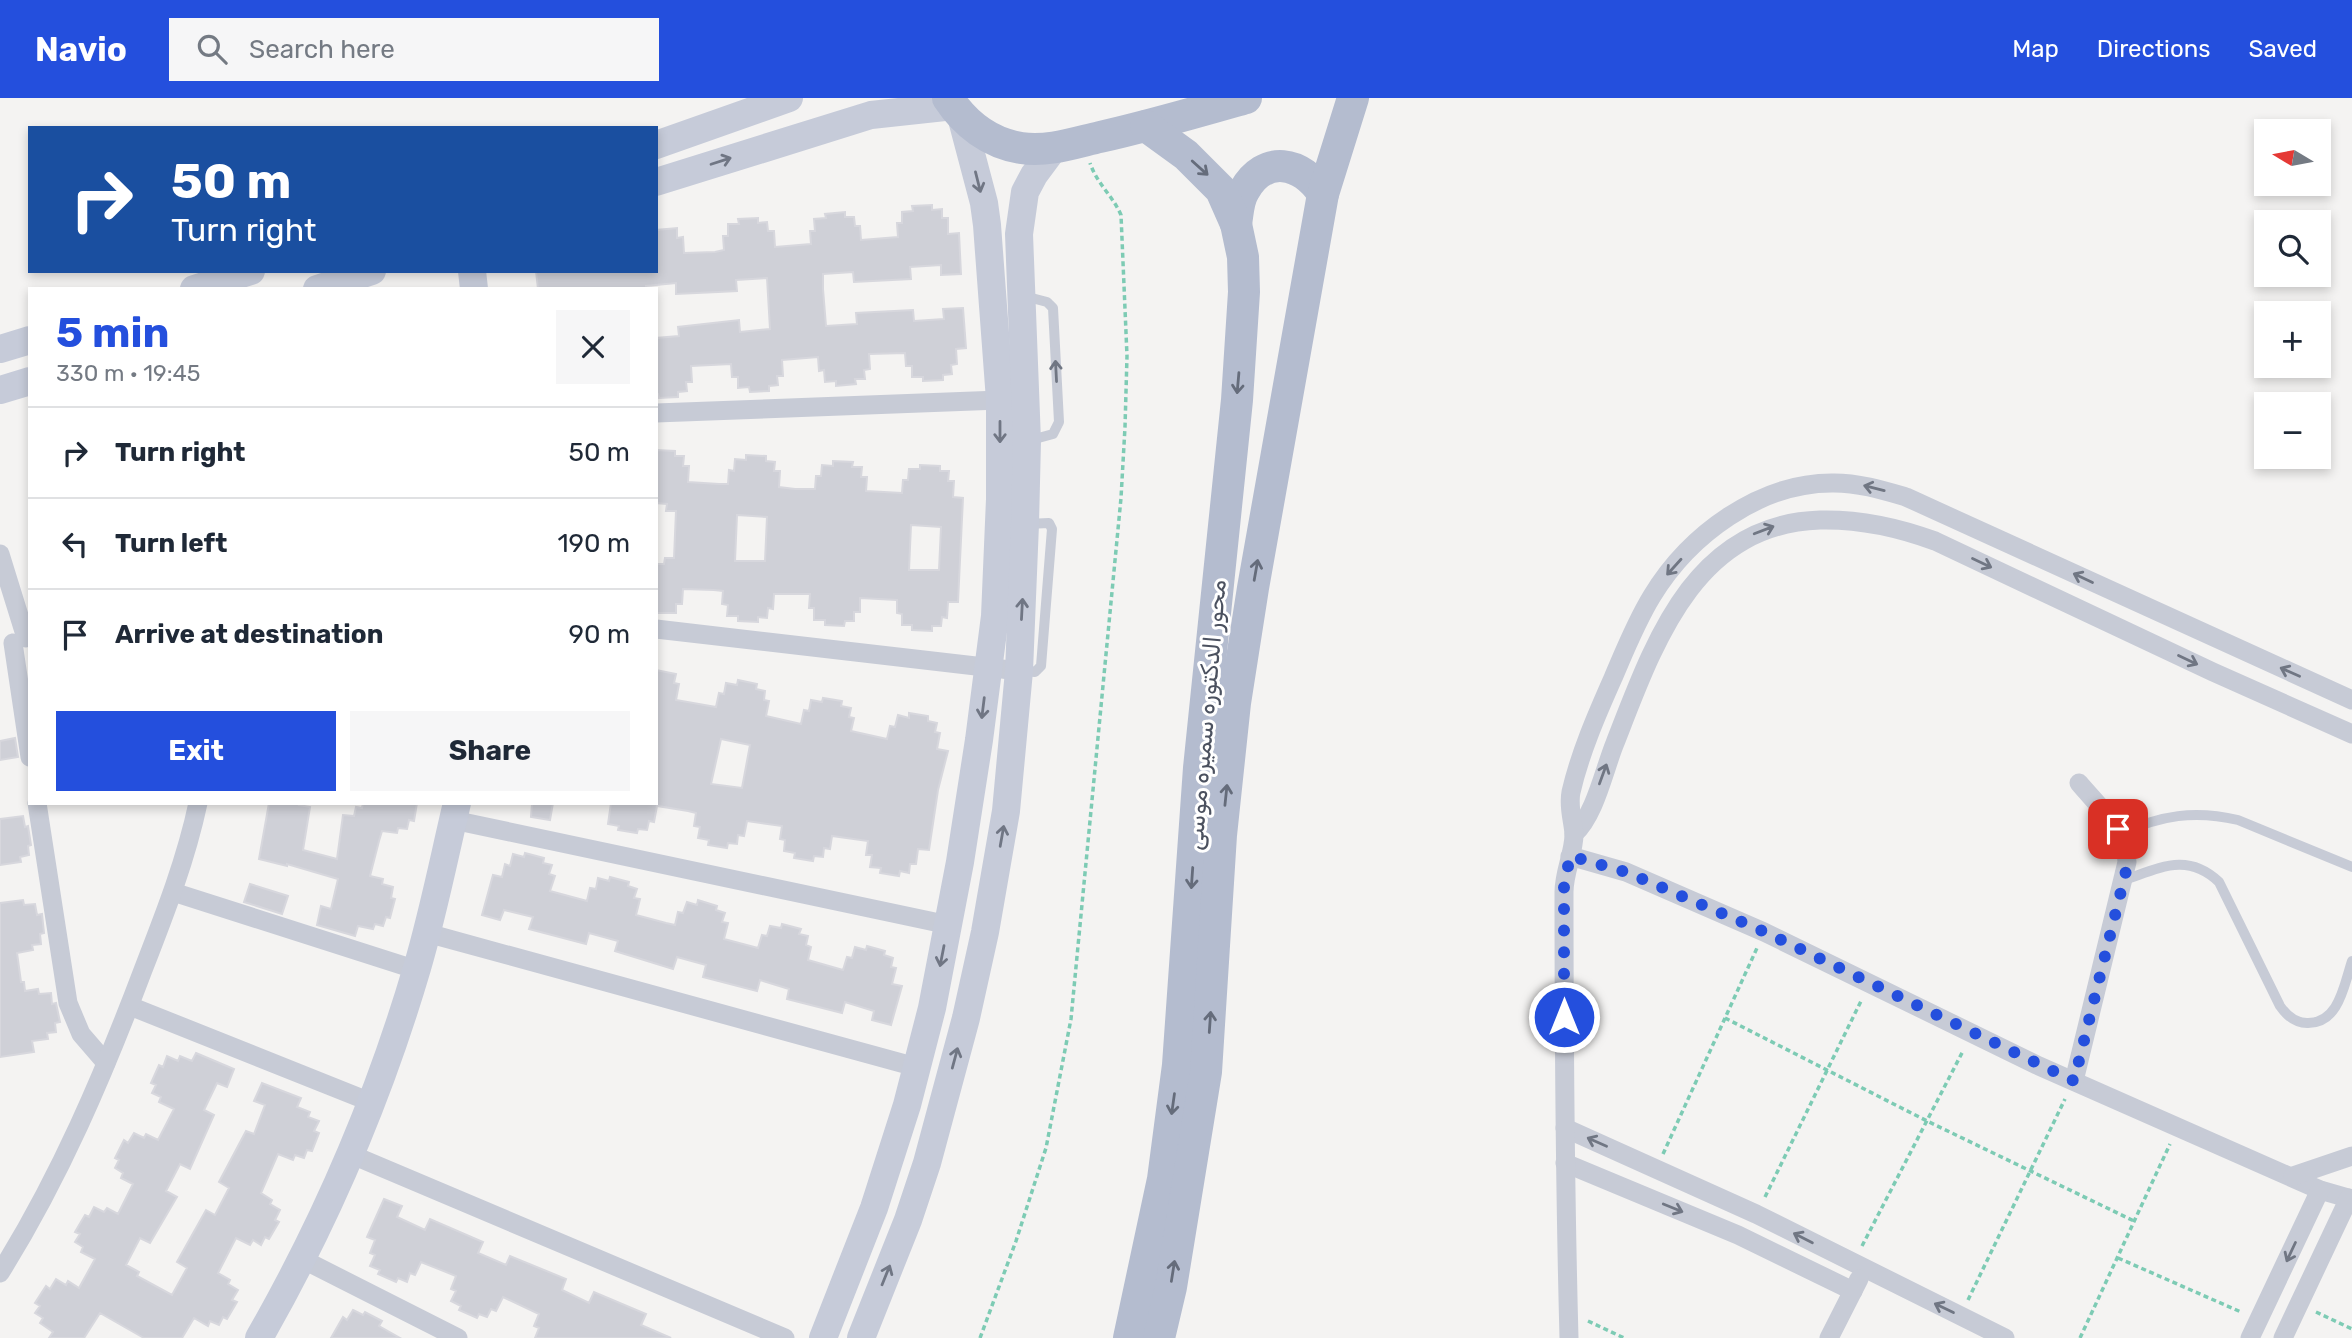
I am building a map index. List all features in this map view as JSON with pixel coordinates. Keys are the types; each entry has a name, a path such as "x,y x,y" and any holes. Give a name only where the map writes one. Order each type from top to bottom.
{"main road":[{"path":"954,107 988,136 1028,149 1068,145 1246,98"},
{"name":"محور الدكتوره سميره موسى","path":"1159,1338 1171,1287 1206,1072 1217,889 1235,703 1252,587 1323,194 1353,98"},
{"name":"محور الدكتوره سميره موسى","path":"1129,1338 1163,1178 1178,1065 1199,768 1242,341 1244,292 1243,257 1236,224 1221,190 1206,173 1146,126"},
{"path":"1236,224 1241,194 1251,179 1266,169 1283,166 1301,170 1315,181 1323,194"}],"street":[{"path":"658,144 789,98"},
{"path":"658,181 871,115 954,107 984,203 1000,400 999,551 995,616 970,805 932,1009 907,1105 874,1208 823,1338"},
{"path":"860,1338 908,1220 927,1163 966,1018 985,932 1006,811 1019,671 1027,441 1019,234 1025,192 1034,175 1068,145"},
{"path":"200,287 245,273"},
{"path":"323,287 366,273"},
{"path":"0,349 28,341"},
{"path":"0,390 28,382"},
{"path":"658,413 1000,400"},
{"path":"1569,1338 1564,887 1574,834 1570,814 1571,794 1610,685 1640,616 1667,575 1718,524 1755,501 1795,487 1832,482 1870,486 1906,497 2352,700"},
{"path":"1574,834 1589,816 1634,695 1675,609 1705,570 1722,554 1763,530 1798,521 1866,522 1901,528 2352,734"},
{"path":"0,554 17,641 28,739"},
{"path":"658,629 1019,671"},
{"path":"2213,672 2225,643"},
{"path":"1610,685 1634,695"},
{"path":"2074,1081 2124,880 2127,853 2122,834 2079,783"},
{"path":"37,805 68,1003 81,1034 106,1063"},
{"path":"0,1273 64,1159 106,1063 173,892 197,805"},
{"path":"259,1338 302,1259 373,1103 427,933 455,812 949,925"},
{"path":"1570,856 1626,872 1765,932 2074,1081 2319,1190 2351,1199 2283,1338"},
{"path":"173,892 416,970"},
{"path":"427,933 916,1068"},
{"path":"130,1006 373,1103"},
{"path":"1565,1128 1753,1213 2005,1338"},
{"path":"350,1154 785,1338"},
{"path":"2293,1177 2352,1156"},
{"path":"1565,1163 1738,1235 1853,1291"},
{"path":"2254,1329 2319,1190"},
{"path":"874,1208 908,1220"},
{"path":"1738,1235 1753,1213"},
{"path":"302,1259 458,1338"},
{"path":"1829,1338 1853,1291 1859,1266"}],"lane":[{"path":"2122,834 2158,819 2178,815 2218,816 2238,820 2352,867"},
{"path":"2124,880 2181,864 2201,868 2210,874 2219,882 2280,1006 2285,1014 2301,1023 2319,1022 2335,1010 2352,961"}],"path":[{"path":"980,1338 1016,1241 1046,1148 1067,1046 1121,498 1127,356 1123,226 1116,203 1068,145"},
{"path":"1656,1168 1765,932"},
{"path":"1753,1213 1828,1069 1869,983"},
{"path":"1725,1018 1927,1121 2134,1221"},
{"path":"1859,1266 1972,1033"},
{"path":"1960,1316 2074,1081"},
{"path":"2080,1338 2178,1126"},
{"path":"2118,1258 2254,1329"},
{"path":"2299,1304 2352,1329"},
{"path":"1568,1311 1625,1338"}],"building":[{"path":"932,205 932,210 942,209 942,218 948,218 948,234 959,233 961,274 941,275 941,265 910,267 911,279 854,282 853,272 823,274 826,326 857,324 856,313 913,310 914,321 944,319 943,309 963,308 966,348 956,349 957,364 951,365 952,374 943,375 943,380 923,381 923,377 912,377 912,366 906,366 905,353 869,354 870,369 864,370 865,379 855,379 856,384 836,386 836,381 825,382 824,370 819,371 818,357 782,360 783,376 777,376 778,385 769,386 769,391 750,392 749,387 738,388 738,377 732,377 731,364 691,366 692,382 686,382 687,391 678,392 678,397 659,398 658,338 679,336 678,327 739,320 740,332 770,329 767,278 736,280 737,291 676,294 676,283 646,287 538,287 536,273 658,273 658,230 677,228 677,238 683,237 684,253 715,252 724,250 723,236 728,236 728,224 739,224 738,219 758,218 758,223 767,222 768,231 774,231 775,247 811,244 810,231 815,231 814,219 826,218 825,214 845,212 845,217 854,217 855,226 860,226 861,240 898,237 897,223 902,223 902,212 913,211 912,206"},
{"path":"658,450 675,451 675,456 684,456 683,466 689,466 688,482 719,484 728,484 729,470 734,471 735,459 746,460 746,455 766,456 766,461 775,462 774,471 780,471 779,487 795,489 815,489 816,476 821,476 822,465 833,466 833,461 853,462 852,467 862,467 861,477 867,477 866,491 902,493 903,480 908,480 909,469 920,469 920,465 940,466 940,471 949,471 948,481 954,481 953,497 963,498 958,602 948,602 947,618 942,617 941,626 932,626 932,631 912,630 912,625 902,625 902,614 897,613 897,600 860,598 860,612 854,612 854,621 845,621 844,626 825,625 825,620 814,620 814,608 809,608 810,594 774,594 773,609 768,608 767,618 758,617 758,622 738,621 738,616 727,616 728,605 722,604 723,591 714,590 683,589 682,604 676,604 676,613 658,613 658,564 664,564 665,558 674,558 676,511 666,511 667,504 658,503","holes":["737,515 767,517 765,561 735,561","911,525 941,527 939,570 909,570"]},
{"path":"658,670 676,674 674,683 679,684 676,700 716,707 719,693 724,694 726,683 737,685 738,680 757,684 756,689 765,691 764,700 769,701 766,716 801,724 804,710 809,711 811,700 822,702 823,698 842,701 841,706 851,708 849,717 854,718 851,731 887,739 890,726 895,727 898,715 909,718 909,713 928,716 928,721 937,723 935,732 940,733 937,749 948,751 938,790 929,850 918,849 916,864 910,864 909,873 900,871 899,876 880,873 881,868 870,867 872,855 866,855 868,841 832,836 830,849 824,848 823,857 814,856 813,861 794,858 795,853 784,851 785,840 780,839 782,826 747,821 744,836 738,835 737,844 728,843 727,848 708,845 709,840 698,838 700,827 694,826 696,813 688,811 657,806 654,822 649,821 647,830 638,829 637,833 618,830 619,826 608,824 611,805 658,805","holes":["721,739 750,745 742,788 711,784"]},
{"path":"15,738 18,757 0,760 0,741"},
{"path":"269,805 310,807 303,850 337,859 343,815 354,816 356,807 362,808 363,805 417,805 414,821 409,820 407,829 398,828 397,833 382,831 370,876 383,879 382,884 393,887 391,898 395,899 390,918 386,917 383,926 375,924 373,929 358,926 355,936 317,925 321,906 331,909 338,879 259,859"},
{"path":"532,805 553,805 550,820 531,817"},
{"path":"23,816 25,827 28,826 31,845 28,846 29,855 20,857 21,862 0,865 0,819"},
{"path":"525,853 544,858 543,863 552,865 549,874 555,876 550,891 587,901 590,888 596,889 598,878 609,881 610,877 629,882 628,886 637,889 634,898 640,899 636,915 675,925 678,912 683,913 687,902 697,905 698,900 717,906 716,910 725,913 722,922 728,923 724,939 758,948 762,935 767,936 770,926 781,928 782,924 801,929 799,934 808,936 806,945 811,947 808,960 843,970 847,957 852,958 855,947 866,950 867,946 885,951 884,955 893,958 891,967 896,968 892,984 902,986 891,1025 872,1020 874,1011 845,1002 842,1013 787,999 789,989 760,980 757,991 703,977 706,965 677,957 673,969 615,951 618,941 589,933 586,944 529,929 533,917 504,910 500,920 482,915 493,875 502,877 505,864 510,866 513,854 524,857"},
{"path":"250,884 288,896 282,914 244,902"},
{"path":"23,900 24,905 35,904 37,915 42,914 44,933 40,934 41,944 32,945 33,950 17,953 21,982 24,982 25,991 38,989 39,994 51,993 52,1004 56,1003 60,1022 55,1023 56,1032 47,1033 48,1039 32,1041 34,1052 0,1057 0,903"},
{"path":"196,1053 234,1069 227,1087 217,1083 204,1110 214,1115 190,1169 180,1164 166,1191 177,1197 150,1243 140,1238 126,1265 139,1272 137,1276 172,1295 187,1268 177,1262 206,1210 215,1215 229,1188 219,1182 246,1131 254,1134 265,1105 254,1101 262,1083 301,1098 297,1107 310,1112 308,1117 319,1121 314,1131 319,1133 312,1151 307,1150 304,1158 295,1155 293,1160 278,1154 261,1193 272,1200 270,1204 280,1210 275,1220 279,1222 269,1239 265,1237 261,1245 253,1240 250,1245 236,1238 218,1273 230,1280 228,1284 238,1290 232,1300 237,1302 227,1319 223,1317 219,1325 210,1321 208,1326 194,1318 182,1338 144,1338 100,1313 84,1338 49,1338 53,1332 40,1323 43,1318 35,1313 40,1306 35,1303 46,1286 50,1289 56,1279 66,1285 68,1281 79,1288 95,1259 81,1252 83,1247 75,1242 80,1234 75,1232 85,1215 89,1217 94,1207 104,1212 107,1208 118,1214 133,1184 121,1178 123,1173 115,1168 119,1160 115,1158 124,1140 128,1143 134,1133 144,1138 146,1134 158,1140 174,1109 159,1102 161,1097 152,1093 156,1085 151,1083 159,1065 163,1067 167,1056 178,1061 180,1056 192,1061"},
{"path":"384,1199 402,1206 397,1217 425,1230 430,1219 483,1242 478,1253 506,1265 510,1256 566,1279 562,1290 589,1303 594,1292 646,1314 641,1325 671,1338 535,1338 539,1328 534,1326 539,1314 503,1297 496,1311 491,1309 487,1317 479,1314 477,1318 459,1310 461,1306 451,1301 456,1291 451,1289 456,1276 421,1262 415,1275 410,1273 407,1282 398,1278 396,1282 378,1274 380,1270 370,1266 375,1255 370,1253 375,1240 367,1237"},
{"path":"353,1310 363,1315 365,1312 382,1321 379,1326 400,1338 331,1338 343,1317 347,1320"}],"route":[{"path":"1564,1017 1564,887 1570,856 1626,872 1765,932 2074,1081 2126,871 2127,853 2118,829"}]}
